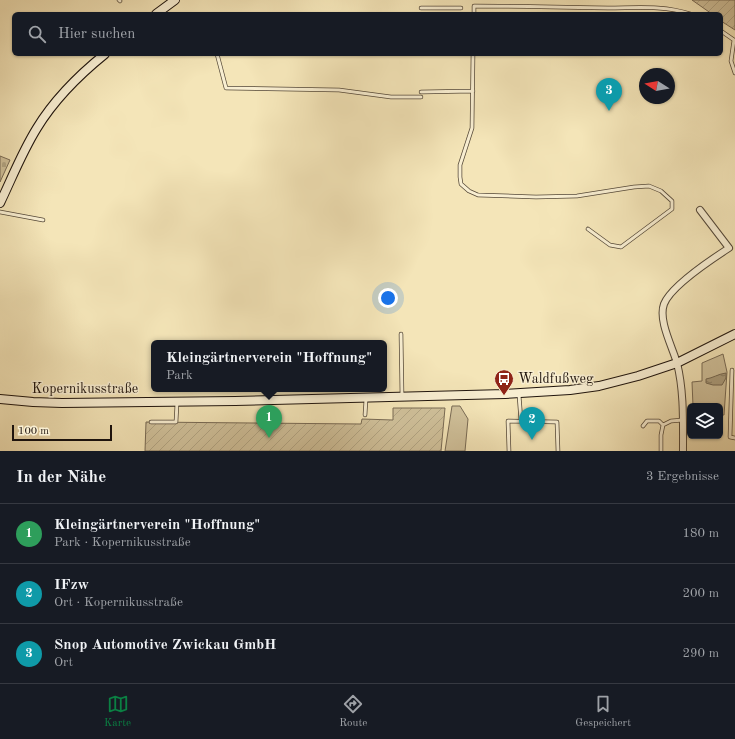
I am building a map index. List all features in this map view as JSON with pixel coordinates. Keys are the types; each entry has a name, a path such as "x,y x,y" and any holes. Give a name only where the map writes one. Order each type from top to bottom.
{"street":[{"path":"159,12 175,0"},
{"path":"0,203 2,194 26,148 50,109 70,87 103,56"},
{"path":"683,451 681,388 677,363 663,318 662,310 665,302 684,281 729,248 700,210"},
{"name":"Kopernikusstraße","path":"0,399 62,403 546,392 599,386 638,376 677,363 735,334"}],"lane":[{"path":"474,12 474,6 613,8 657,7 683,12"},
{"path":"420,8 461,8"},
{"path":"723,32 734,40 731,61 735,73"},
{"path":"218,56 226,88 340,90 391,97 421,97"},
{"path":"473,56 472,128 460,165 461,184 469,191 478,195 536,197 577,196 634,186 649,186 661,191 672,201 672,209 621,248 610,245 588,229"},
{"path":"421,92 473,91"},
{"path":"0,212 43,220"},
{"path":"401,334 402,396"},
{"path":"732,370 730,437 735,438"},
{"path":"519,393 520,421"},
{"path":"365,415 366,397"},
{"path":"151,422 176,422 177,401"},
{"path":"663,425 671,421 683,420"},
{"path":"509,451 508,421 558,422 558,451"},
{"path":"643,426 647,421 659,421 663,425"},
{"path":"661,451 661,435 663,425"}],"green space":[{"path":"692,0 735,0 735,30 723,22 723,12 709,12"},
{"path":"0,156 10,160 0,182"},
{"path":"723,354 727,372 724,415 723,403 693,403 692,382 702,381 702,363"},
{"path":"452,406 460,406 468,419 465,451 445,451"},
{"path":"393,408 445,408 441,451 145,451 146,422 361,424 362,419 393,420"}],"water":[{"path":"726,373 726,378 722,385 706,383 706,379"}],"place":[{"name":"Snop Automotive Zwickau GmbH","path":"609,111"},
{"name":"Waldfußweg","path":"504,396"},
{"name":"Kleingärtnerverein \"Hoffnung\"","path":"269,438"},
{"name":"IFzw","path":"532,440"}]}
